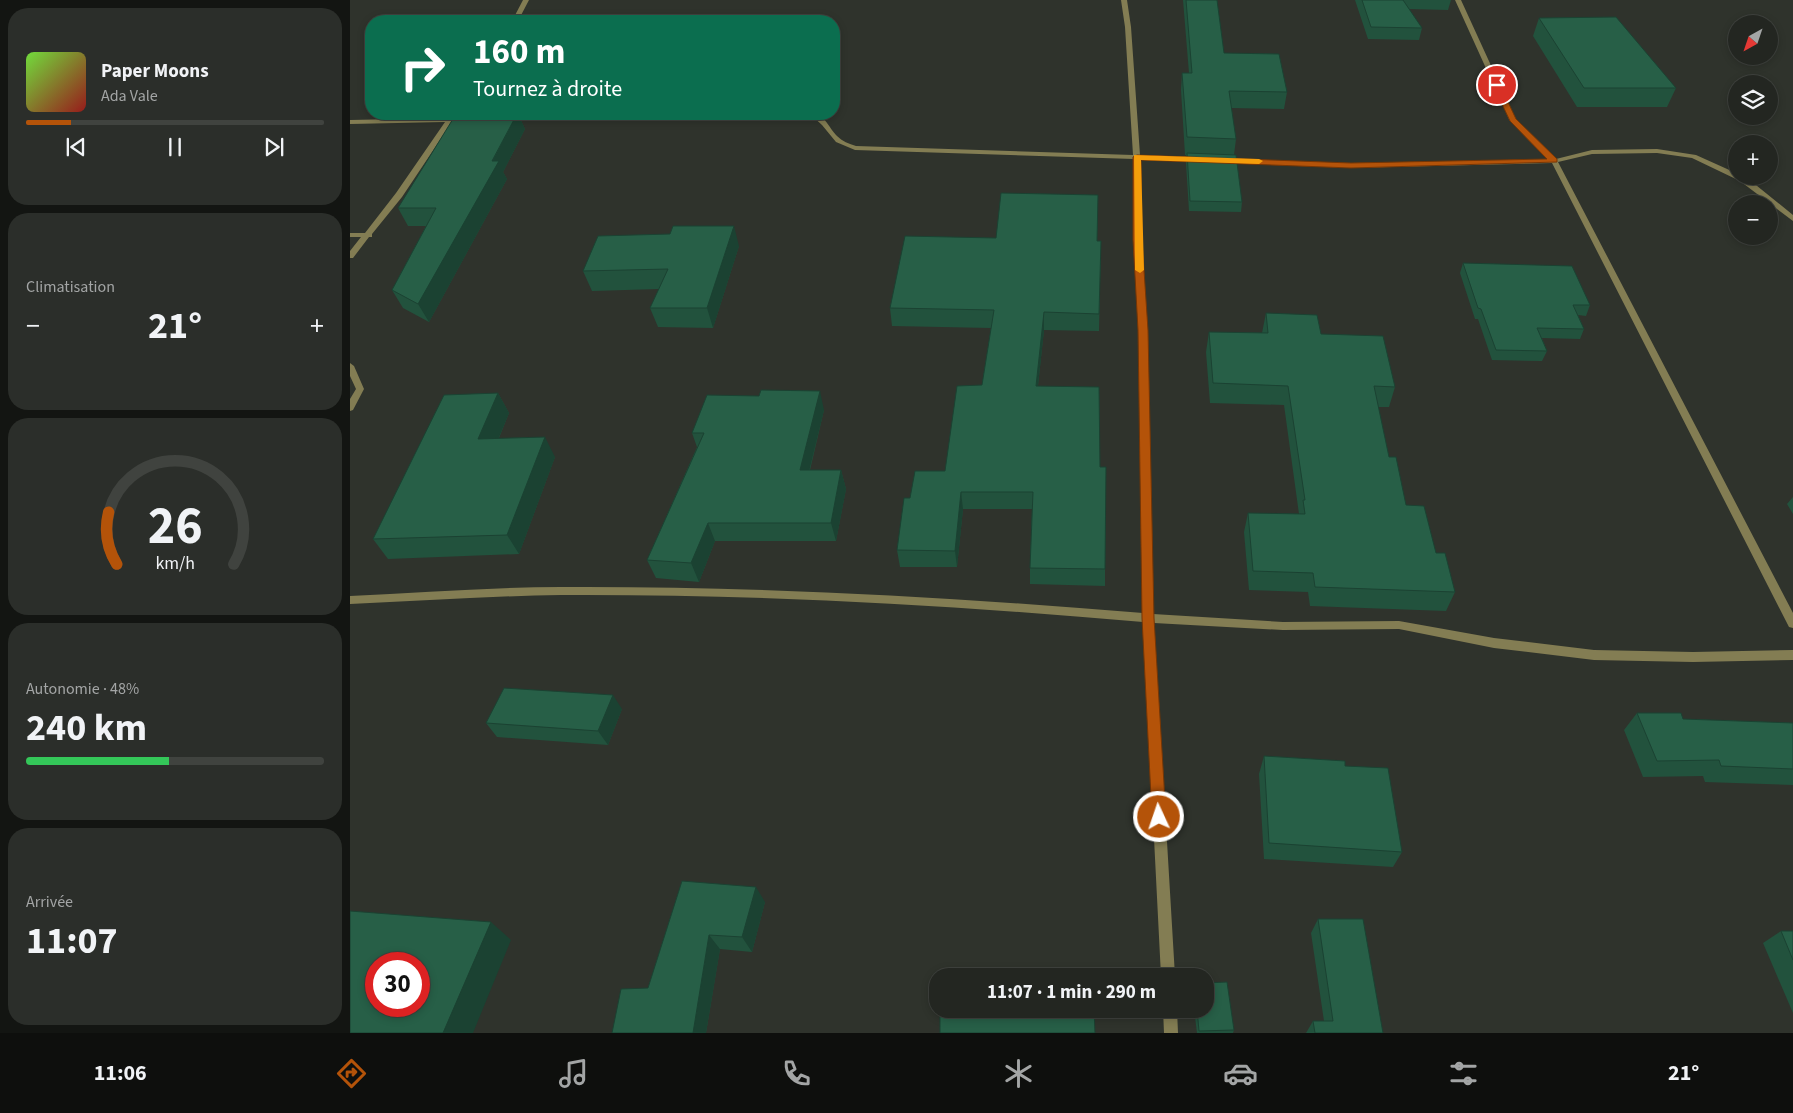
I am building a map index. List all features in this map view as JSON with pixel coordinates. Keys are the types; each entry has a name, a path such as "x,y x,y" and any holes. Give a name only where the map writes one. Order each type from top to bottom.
{"street":[{"path":"518,15 526,0"},
{"path":"1124,0 1128,28 1137,157 1138,240 1143,330 1148,618 1168,968"},
{"path":"1458,0 1512,120 1554,161 1793,624"},
{"path":"350,122 391,120"},
{"path":"350,256 399,195 450,120"},
{"path":"821,120 825,123 833,138 842,145 854,148 1207,160"},
{"path":"1217,160 1351,166 1554,161 1592,152 1657,151 1694,156 1743,179 1793,219"},
{"path":"350,235 369,234"},
{"path":"350,366 360,389 350,408"},
{"path":"350,600 560,591 757,594 997,605 1148,618 1282,626 1399,624 1494,643 1594,654 1693,657 1793,655"},
{"path":"1170,1018 1171,1033"}],"building":[{"path":"1186,0 1217,0 1224,53 1279,54 1287,92 1229,91 1236,139 1187,137 1182,73 1192,73"},
{"path":"1362,0 1403,0 1422,28 1371,27"},
{"path":"1616,17 1676,88 1584,88 1539,18"},
{"path":"452,120 514,120 492,161 499,161 418,304 392,290 436,208 398,208"},
{"path":"1187,153 1236,155 1242,202 1190,201"},
{"path":"1001,193 1098,195 1097,241 1101,241 1099,314 1044,312 1036,386 1099,387 1100,467 1106,467 1105,569 1030,568 1033,492 961,492 955,551 897,550 904,498 910,498 915,471 945,471 957,386 982,385 994,310 890,308 905,236 996,238"},
{"path":"673,226 734,226 707,308 650,308 668,269 583,271 598,236 670,234"},
{"path":"1463,263 1572,266 1590,305 1573,305 1584,329 1537,328 1547,351 1496,350 1481,309 1478,308"},
{"path":"1266,313 1317,315 1321,334 1383,336 1395,387 1374,386 1389,457 1396,457 1406,505 1424,506 1436,553 1445,553 1455,592 1315,587 1313,573 1253,571 1248,513 1305,514 1303,500 1305,500 1288,386 1213,383 1209,332 1268,333"},
{"path":"761,390 820,391 800,470 841,470 831,523 708,523 691,563 647,560 704,433 692,433 707,395 759,396"},
{"path":"498,393 478,439 545,437 507,535 373,539 444,395"},
{"path":"504,688 613,695 598,731 486,723"},
{"path":"1637,713 1681,713 1683,719 1793,723 1793,769 1721,766 1719,760 1657,761"},
{"path":"1264,756 1345,761 1345,766 1388,768 1402,852 1269,843"},
{"path":"682,881 756,887 742,937 709,935 693,1033 612,1033 621,989 648,988"},
{"path":"350,911 491,922 443,1033 350,1033"},
{"path":"1318,919 1363,919 1383,1033 1315,1033 1313,1021 1333,1021"},
{"path":"1781,931 1793,931 1793,960"},
{"path":"1227,982 1234,1030 1199,1031 1198,1018 1214,1018 1214,983"},
{"path":"940,1018 1094,1018 1095,1033 940,1033"}],"slow traffic":[{"path":"1140,270 1137,157 1259,161"}],"route":[{"path":"1159,817 1148,618 1143,330 1138,240 1137,157 1351,166 1554,161 1512,120 1497,85"}]}
